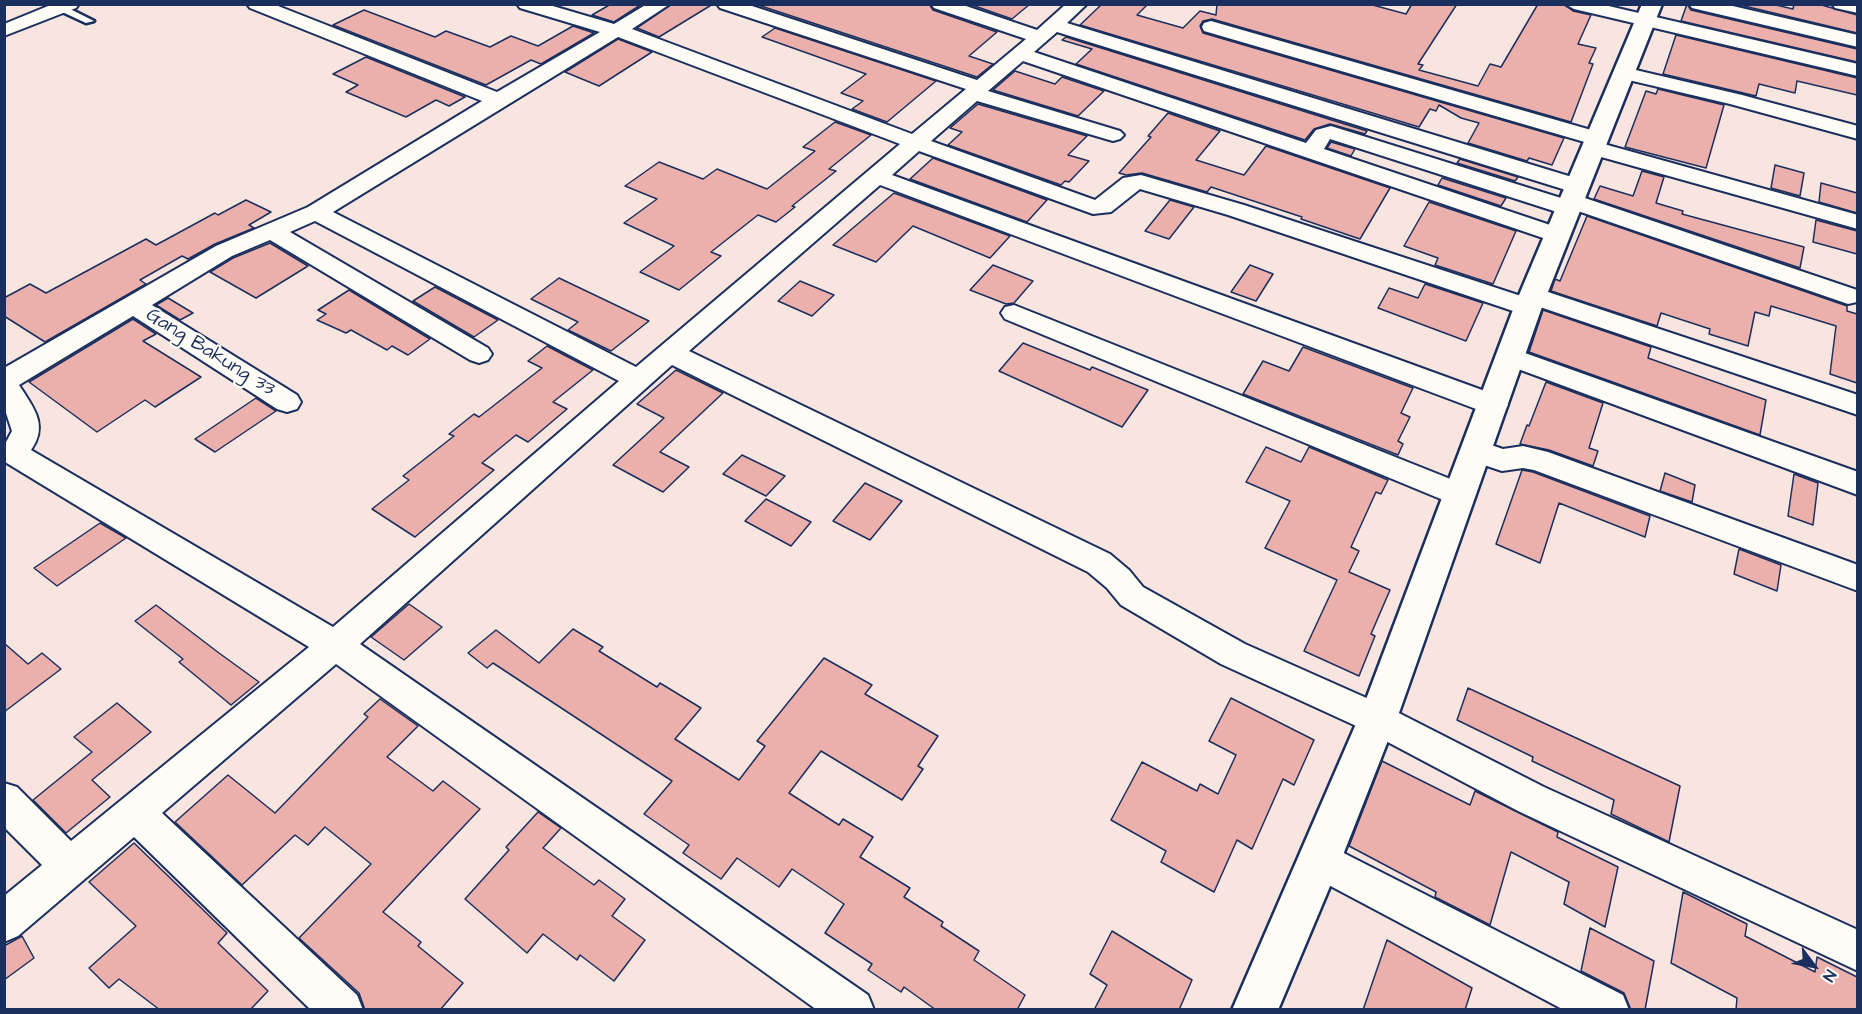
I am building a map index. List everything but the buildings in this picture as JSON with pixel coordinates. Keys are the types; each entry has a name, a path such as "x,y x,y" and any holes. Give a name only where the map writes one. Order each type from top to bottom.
{"street":[{"path":"256,4 498,100"},
{"path":"526,4 617,30 1093,207 1103,207 1131,183 1152,184 1857,405"},
{"path":"661,4 498,100 316,212 224,252 4,382 23,417 26,428 15,454 335,645 853,1010"},
{"path":"726,4 1113,135"},
{"path":"940,4 1047,31 1568,207"},
{"path":"4,922 335,645 638,379 878,177 1078,4"},
{"path":"1574,4 1648,13 1857,70"},
{"path":"1698,4 1857,41"},
{"path":"1841,4 1857,8"},
{"path":"4,31 66,6"},
{"path":"1255,1010 1320,860 1377,719 1458,494 1494,405 1531,302 1648,13"},
{"path":"1211,27 1857,222"},
{"path":"1021,54 1311,152 1568,207 1673,234 1743,261 1848,296"},
{"path":"1623,73 1735,99 1857,133"},
{"path":"878,177 1494,405"},
{"path":"316,212 638,379"},
{"path":"272,231 479,354"},
{"name":"Gang Bakung 33","path":"133,304 287,402"},
{"path":"1014,313 1458,494"},
{"path":"670,353 1099,563 1118,579 1132,596 1233,654 1377,719 1531,799 1857,951"},
{"path":"1511,357 1857,484"},
{"path":"1476,451 1502,460 1523,458 1538,460 1857,578"},
{"path":"4,800 70,867"},
{"path":"135,812 342,1010"},
{"path":"1320,860 1608,1010"}],"lane":[{"path":"66,6 89,21"}]}
